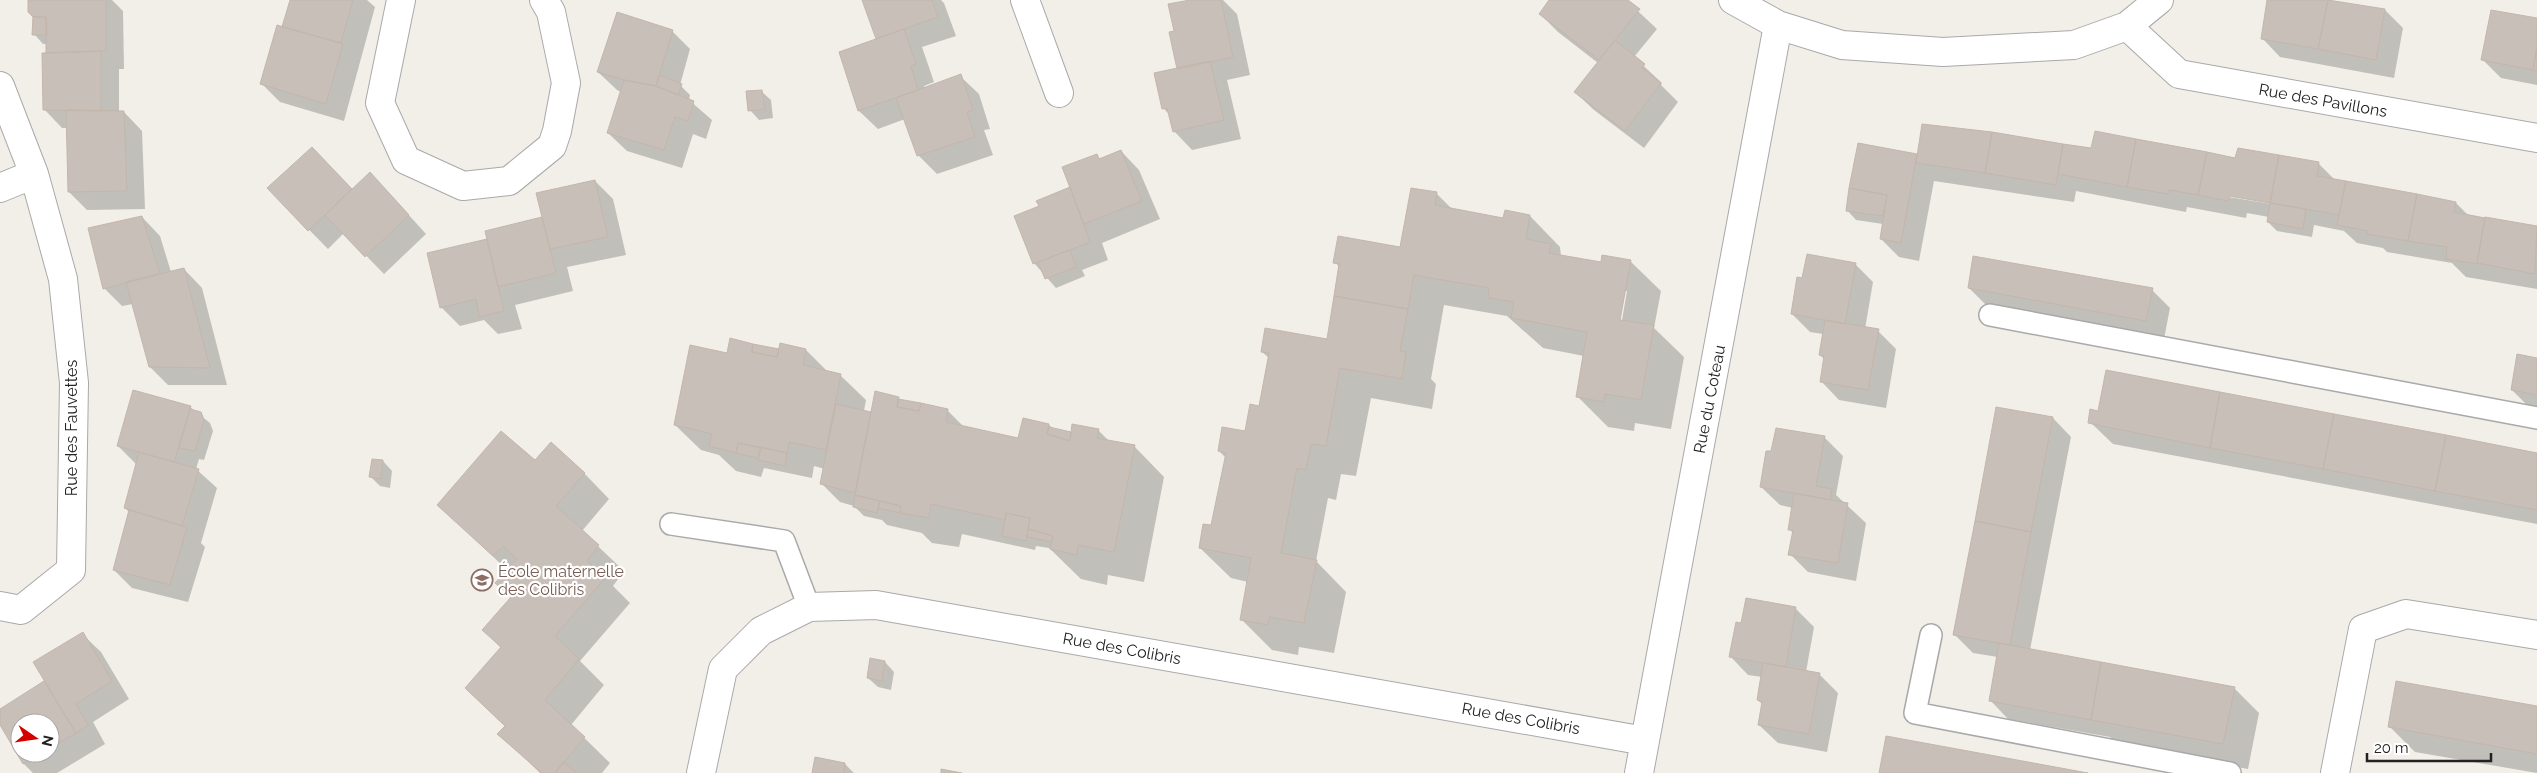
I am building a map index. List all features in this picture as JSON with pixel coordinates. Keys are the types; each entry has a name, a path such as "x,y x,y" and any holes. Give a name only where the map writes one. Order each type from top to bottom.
{"street":[{"path":"401,0 380,102 406,160 463,186 509,181 552,146 557,132 566,83 551,12 544,0"},
{"path":"1025,0 1059,93"},
{"path":"1733,0 1778,26 1842,45 1943,52 2074,45 2127,26 2159,0"},
{"name":"Rue du Coteau","path":"1639,773 1778,26"},
{"name":"Rue des Pavillons","path":"2127,26 2179,74 2537,138"},
{"name":"Rue des Fauvettes","path":"0,606 21,610 70,570 74,383 63,279 34,174 1,90"},
{"path":"0,188 34,174"},
{"name":"Rue des Colibris","path":"701,773 723,669 761,631 809,607 876,605 1644,741"},
{"path":"2335,773 2364,629 2406,614 2537,635"}],"lane":[{"path":"1990,315 2537,418"},
{"path":"671,524 784,541 809,607"},
{"path":"1931,635 1915,713 2230,773"}],"building":[{"path":"28,0 106,0 106,51 46,53 46,17 33,17 28,12"},
{"path":"290,0 353,0 341,43 282,27"},
{"path":"862,0 932,0 938,17 876,39"},
{"path":"1190,0 1221,0 1233,57 1177,69 1169,32 1174,31 1168,4"},
{"path":"1549,0 1628,0 1640,9 1599,60 1539,14"},
{"path":"2267,0 2328,0 2318,49 2261,39"},
{"path":"2328,0 2385,9 2376,60 2318,49"},
{"path":"2491,10 2537,18 2537,47 2533,70 2481,60"},
{"path":"617,12 673,30 656,86 624,80 597,72"},
{"path":"33,17 46,17 47,35 32,35"},
{"path":"277,25 343,44 326,104 260,84"},
{"path":"904,29 916,64 911,66 918,90 858,111 839,52"},
{"path":"1615,40 1645,64 1642,68 1661,83 1625,131 1574,92"},
{"path":"2537,47 2537,71 2533,70"},
{"path":"101,51 101,111 43,110 42,53"},
{"path":"1210,61 1224,120 1173,132 1167,108 1162,109 1154,73"},
{"path":"961,74 973,110 967,112 975,137 917,156 896,98"},
{"path":"659,75 682,84 678,95 656,86"},
{"path":"624,80 656,86 694,101 688,121 675,117 664,150 607,133"},
{"path":"762,90 765,109 748,111 746,91"},
{"path":"66,110 124,111 127,191 68,192"},
{"path":"1922,124 1992,132 1985,173 1916,163"},
{"path":"2095,131 2136,139 2127,187 2058,174 2063,144 2091,148"},
{"path":"1992,132 2063,144 2056,185 1985,173"},
{"path":"2136,139 2207,152 2198,195 2169,190 2168,194 2127,187"},
{"path":"1858,143 1917,154 1901,243 1880,239 1887,195 1849,188"},
{"path":"312,147 352,189 308,231 267,188"},
{"path":"2238,148 2279,155 2270,203 2229,196 2228,201 2198,195 2207,152 2235,158"},
{"path":"1121,150 1142,201 1084,224 1062,167 1097,154 1099,159"},
{"path":"2279,155 2319,162 2317,176 2346,181 2339,215 2270,203"},
{"path":"370,172 409,215 365,257 325,215"},
{"path":"595,180 608,237 550,249 536,193"},
{"path":"2346,181 2417,194 2408,241 2367,234 2368,231 2337,225"},
{"path":"1070,187 1090,242 1033,264 1014,216 1039,206 1036,201"},
{"path":"1411,188 1437,192 1435,205 1503,218 1505,210 1530,215 1526,239 1551,244 1549,253 1601,262 1602,255 1631,260 1620,320 1654,325 1641,400 1605,394 1604,402 1576,397 1587,332 1511,318 1514,302 1488,298 1489,288 1414,275 1408,309 1334,296 1339,264 1333,263 1338,236 1400,247"},
{"path":"1849,188 1887,195 1883,216 1846,211"},
{"path":"2417,194 2456,202 2454,212 2485,218 2477,264 2446,259 2447,247 2408,241"},
{"path":"2270,203 2306,209 2303,229 2267,222"},
{"path":"142,216 160,274 103,289 88,228"},
{"path":"542,217 556,273 498,287 485,231"},
{"path":"2485,217 2537,226 2535,274 2477,263"},
{"path":"487,239 504,311 479,317 476,299 440,308 427,253"},
{"path":"1070,250 1076,267 1045,279 1038,262"},
{"path":"1807,254 1856,263 1845,324 1791,314 1797,277 1802,278"},
{"path":"1973,256 2153,288 2146,321 1968,288"},
{"path":"184,268 210,368 149,367 126,282"},
{"path":"1334,296 1408,309 1400,351 1406,352 1402,379 1340,368 1326,446 1311,444 1306,470 1297,468 1281,553 1317,560 1304,623 1269,617 1268,625 1240,620 1251,558 1199,548 1203,524 1211,525 1226,453 1218,451 1222,427 1245,431 1250,404 1259,406 1269,353 1261,352 1265,328 1327,339"},
{"path":"1825,320 1879,329 1868,390 1820,382 1824,356 1819,355"},
{"path":"730,338 753,344 752,352 777,357 780,343 806,349 803,365 841,374 826,450 789,442 787,453 738,443 736,453 709,446 712,434 674,425 690,345 727,353"},
{"path":"753,344 779,349 777,357 752,352"},
{"path":"2517,354 2537,358 2537,395 2511,390"},
{"path":"2106,370 2220,392 2210,448 2088,423 2090,409 2098,411"},
{"path":"133,390 191,406 174,462 117,446"},
{"path":"875,391 899,397 897,407 919,411 921,403 948,409 946,422 1018,438 1023,418 1049,424 1047,434 1070,441 1072,424 1099,429 1097,438 1135,445 1114,552 1078,545 1077,555 1050,549 1053,536 1028,529 1030,518 1006,513 1005,520 931,504 929,518 900,513 901,506 855,495"},
{"path":"2220,392 2334,414 2323,469 2210,448"},
{"path":"898,399 921,403 919,411 897,407"},
{"path":"836,404 871,412 855,493 820,484"},
{"path":"1996,407 2053,417 2031,532 1975,521"},
{"path":"190,409 201,412 204,420 195,451 179,448"},
{"path":"2334,414 2446,435 2435,491 2323,469"},
{"path":"1049,427 1071,432 1070,441 1047,434"},
{"path":"1776,428 1825,436 1816,486 1832,489 1830,500 1760,487 1766,451 1771,451"},
{"path":"501,431 535,460 551,442 585,473 556,506 599,545 587,561 606,577 555,636 579,659 545,700 585,737 555,773 542,773 497,734 505,726 465,688 501,647 482,630 511,597 495,583 517,559 503,546 493,556 437,505"},
{"path":"2446,435 2537,453 2537,510 2435,491"},
{"path":"738,443 761,448 758,458 736,453"},
{"path":"761,447 787,453 785,466 758,460"},
{"path":"139,452 199,469 182,526 124,508"},
{"path":"372,459 383,460 381,479 369,477"},
{"path":"1794,493 1848,503 1838,563 1788,555 1793,530 1788,530"},
{"path":"855,495 880,501 877,513 853,507"},
{"path":"880,501 901,506 900,513 878,508"},
{"path":"129,510 187,527 170,585 113,570"},
{"path":"1006,513 1030,518 1026,541 1002,536"},
{"path":"1975,521 2031,532 2010,645 1953,635"},
{"path":"1028,529 1053,536 1051,542 1027,537"},
{"path":"1746,598 1796,607 1786,667 1729,657 1736,622 1741,623"},
{"path":"83,632 112,681 76,704 88,725 76,733 33,662"},
{"path":"1999,643 2101,662 2091,720 1989,701"},
{"path":"870,658 885,661 882,681 867,678"},
{"path":"2101,662 2235,687 2223,744 2091,720"},
{"path":"1763,663 1820,673 1809,734 1758,725 1762,702 1757,700"},
{"path":"44,681 76,733 60,742 60,713 10,713 10,742 0,725 0,709"},
{"path":"2396,681 2537,706 2537,754 2388,727"},
{"path":"1886,736 2088,773 1879,773"},
{"path":"815,757 845,763 844,773 812,773"},
{"path":"563,762 577,773 555,773"},
{"path":"941,769 962,773 941,773"}],"place":[{"name":"École maternelle des Colibris","path":"482,580"}]}
